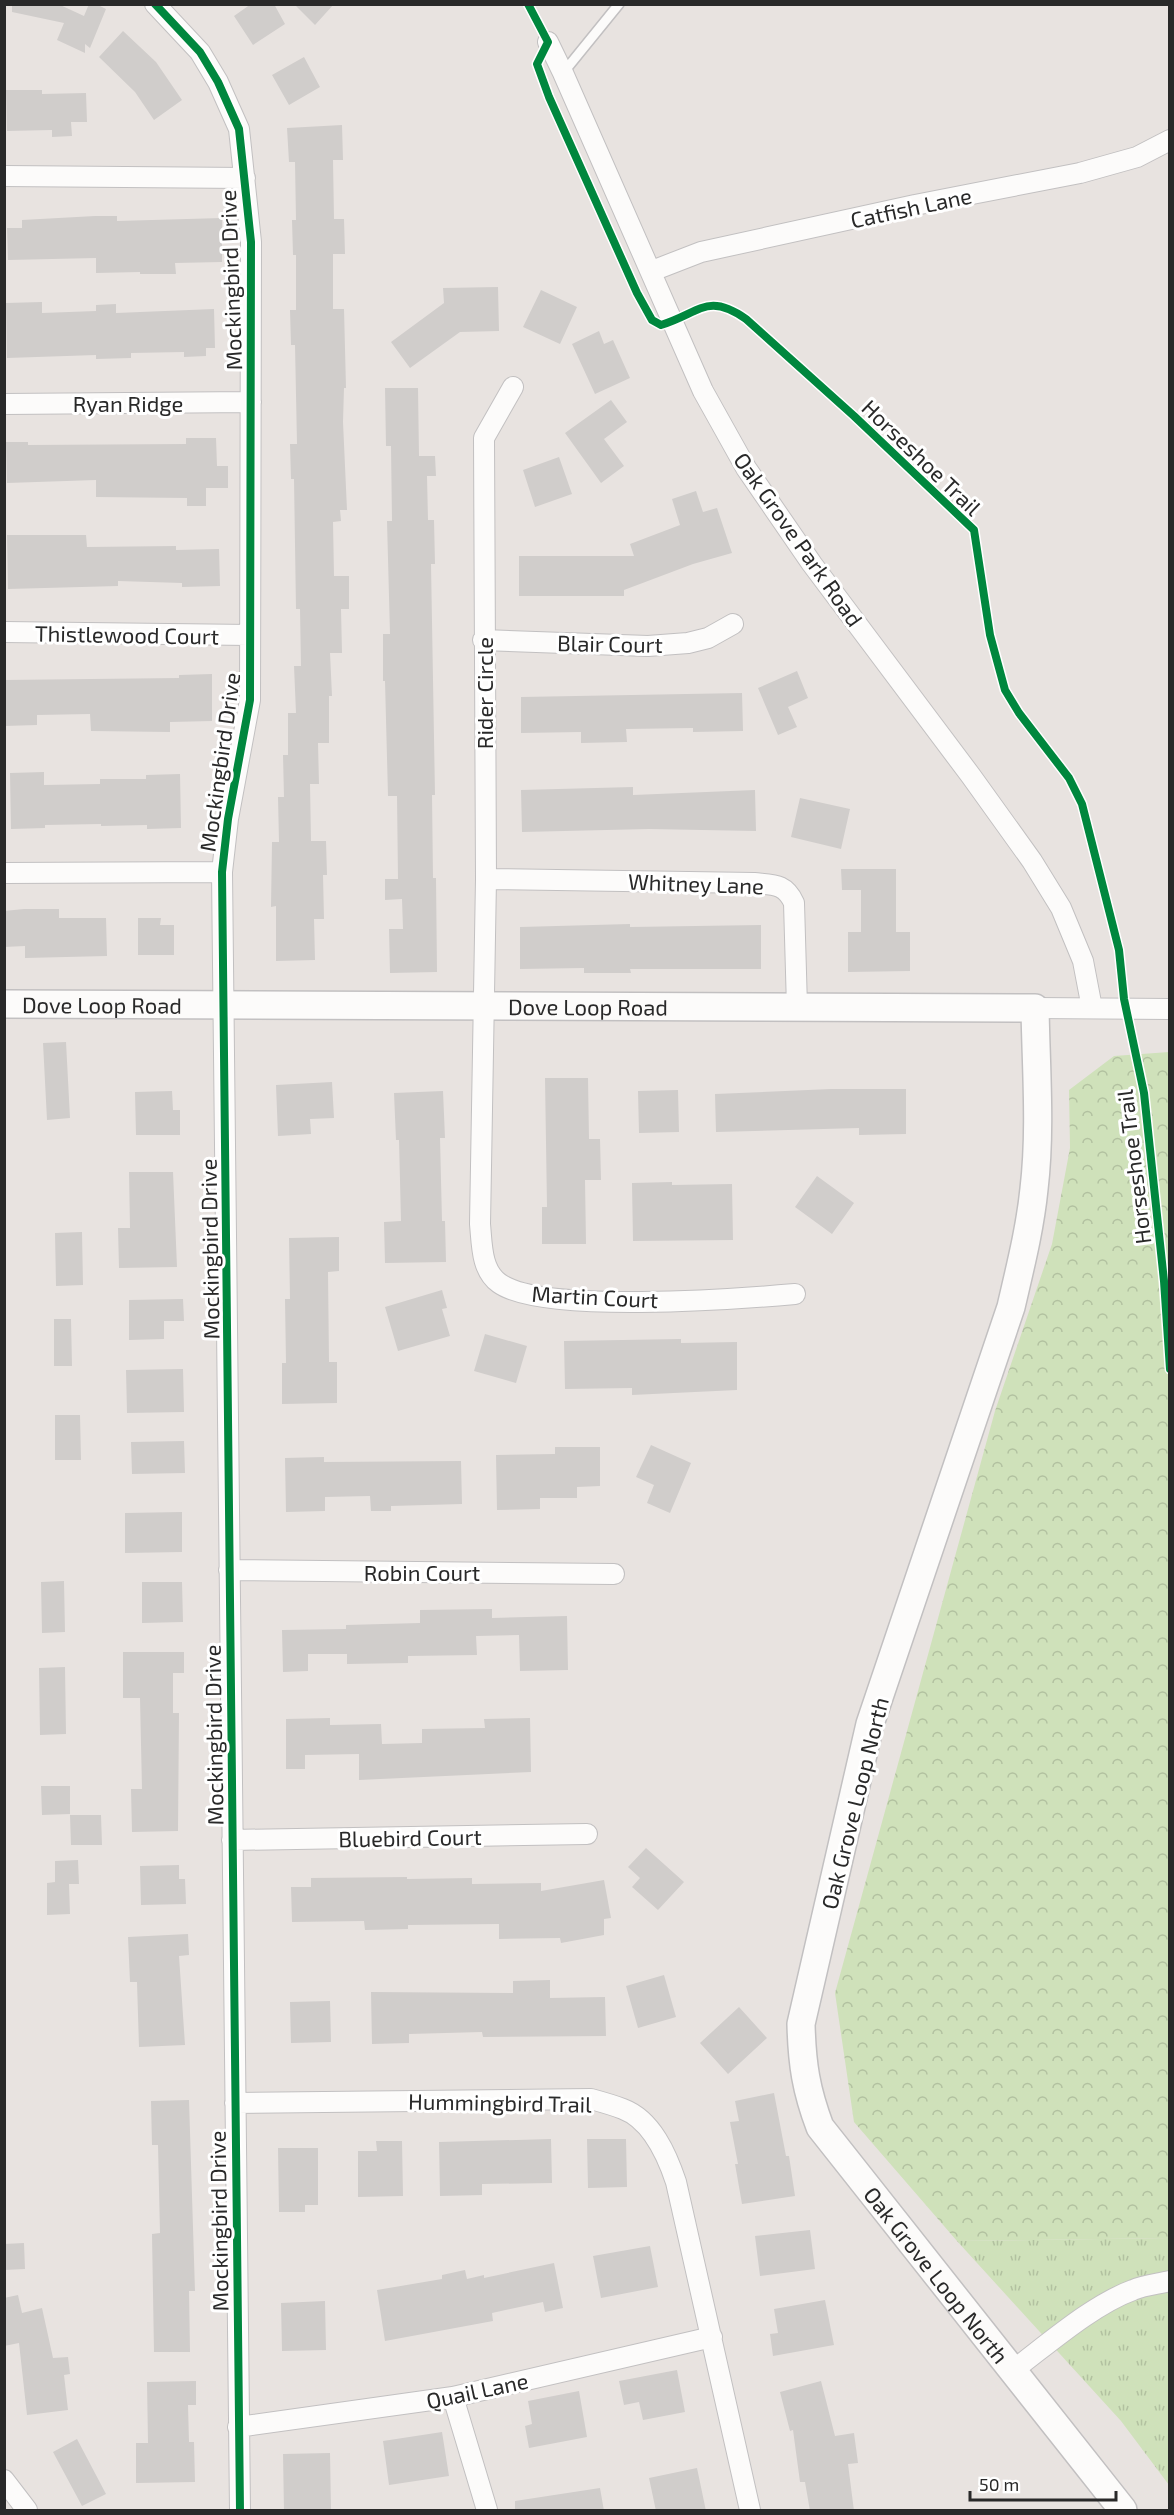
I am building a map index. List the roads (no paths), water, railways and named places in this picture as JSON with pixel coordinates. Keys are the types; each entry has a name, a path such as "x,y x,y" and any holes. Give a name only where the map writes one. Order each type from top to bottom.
{"street":[{"name":"Mockingbird Drive","path":"164,7 200,52 218,82 239,129 251,242 250,700 228,819 222,872 240,2511"},
{"name":"Oak Grove Park Road","path":"548,42 703,391 747,468 812,564 1032,861 1061,908 1083,961 1092,1008"},
{"name":"Catfish Lane","path":"651,271 701,252 915,205 1080,173 1137,157 1170,140"},
{"path":"4,176 245,178"},
{"name":"Rider Circle","path":"482,1006 486,879 483,640 484,438 513,387"},
{"name":"Ryan Ridge","path":"4,404 251,402"},
{"name":"Blair Court","path":"483,640 648,646 688,643 708,638 733,624"},
{"name":"Thistlewood Court","path":"4,632 250,635"},
{"path":"4,873 222,872"},
{"name":"Whitney Lane","path":"486,879 754,883 781,886 789,893 794,903 797,1007"},
{"name":"Dove Loop Road","path":"4,1004 1170,1009"},
{"name":"Martin Court","path":"482,1006 480,1224 489,1273 499,1283 517,1291 565,1299 708,1301 795,1294"},
{"name":"Oak Grove Loop North","path":"1035,1008 1035,1187 1021,1265 1011,1307 870,1724 801,2024 802,2064 810,2100 820,2127 1123,2511"},
{"name":"Robin Court","path":"230,1570 614,1574"},
{"name":"Bluebird Court","path":"232,1840 587,1834"},
{"name":"Hummingbird Trail","path":"235,2103 591,2099 625,2110 654,2134 669,2160 676,2182 750,2511"},
{"path":"1012,2371 1066,2330 1115,2298 1134,2289 1170,2281"},
{"name":"Quail Lane","path":"238,2427 453,2397 712,2337"},
{"path":"453,2397 487,2511"},
{"path":"4,2480 27,2511"}],"lane":[{"path":"563,73 619,4"}]}
